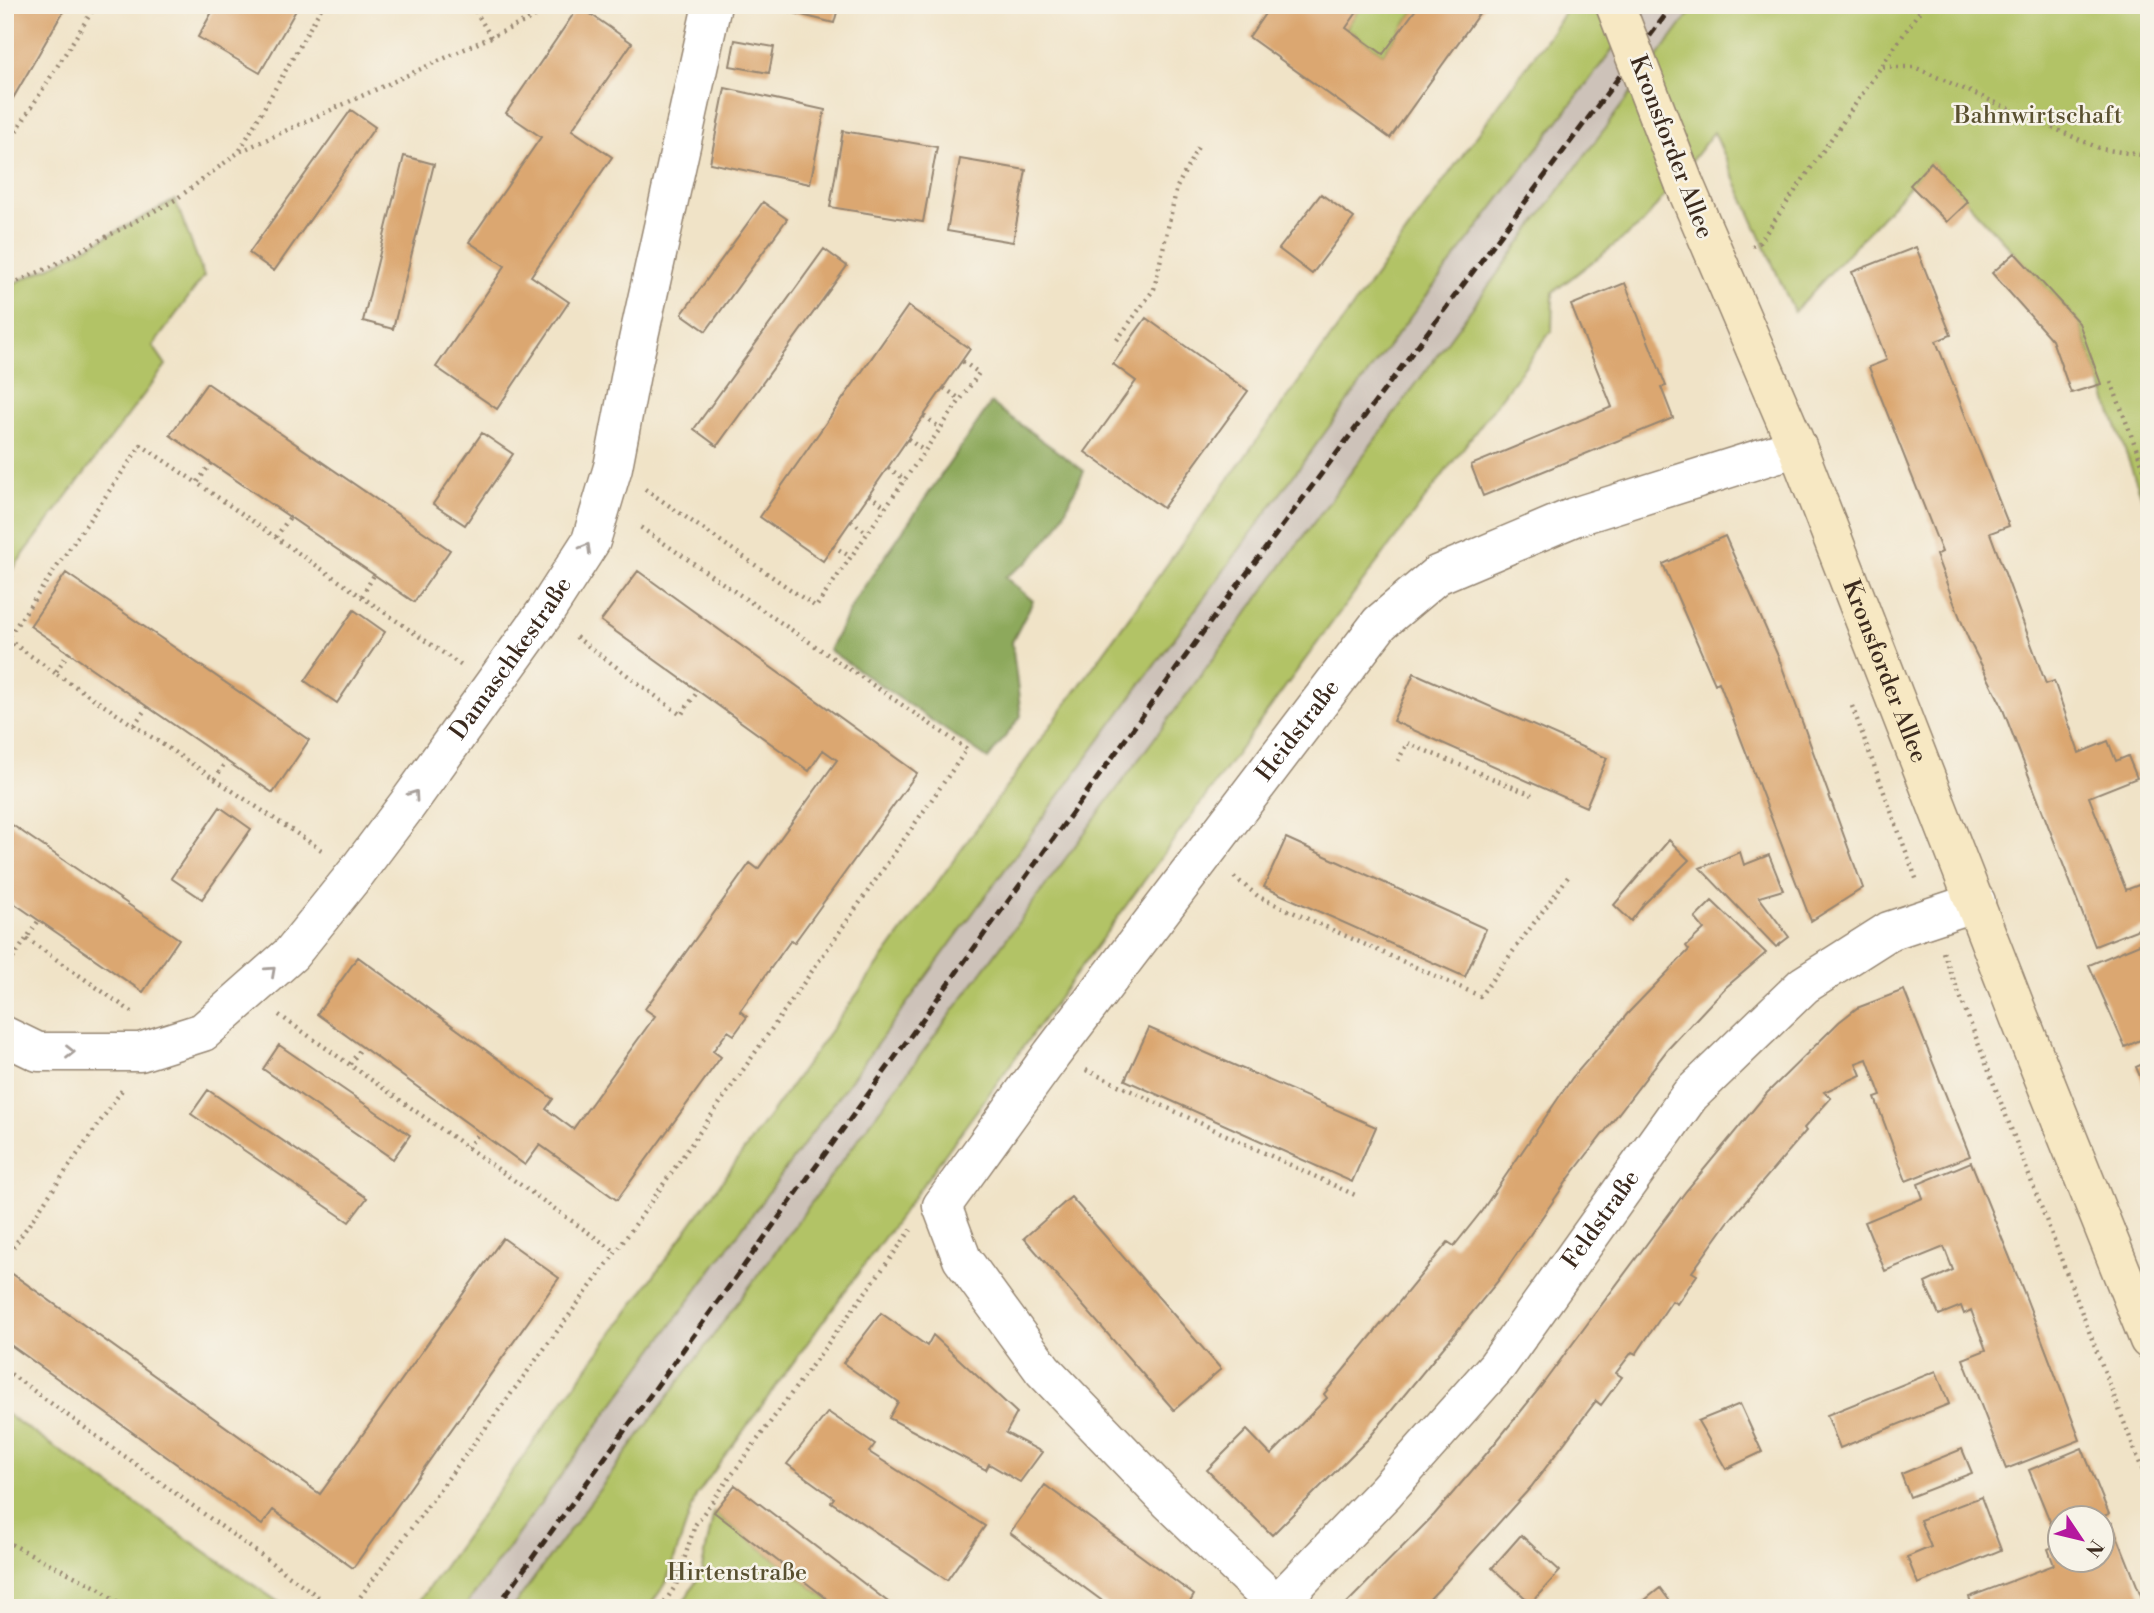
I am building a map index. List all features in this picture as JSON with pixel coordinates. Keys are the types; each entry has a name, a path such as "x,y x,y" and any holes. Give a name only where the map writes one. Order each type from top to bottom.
{"main road":[{"name":"Kronsforder Allee","path":"1615,5 1715,260 1797,447 2018,1014 2149,1340"}],"street":[{"name":"Damaschkestraße","path":"5,1036 37,1052 157,1046 203,1032 291,954 356,873 544,614 590,541 608,484 712,5"},
{"name":"Heidstraße","path":"942,1206 1203,852 1380,623 1437,575 1574,517 1797,447"},
{"name":"Feldstraße","path":"1278,1606 1497,1366 1690,1096 1804,985 1889,931 1976,902"},
{"path":"942,1206 962,1259 1043,1370 1170,1502 1278,1606"}],"path":[{"path":"5,149 96,5"},
{"path":"239,152 323,5"},
{"path":"472,5 491,37"},
{"path":"5,287 48,268 175,200 239,152 561,5"},
{"path":"1715,260 1759,243 1924,5"},
{"path":"1882,67 1914,67 2101,149 2149,156"},
{"path":"1117,340 1154,289 1177,187 1199,145"},
{"path":"608,484 816,607 979,373 962,361"},
{"path":"2111,382 2149,482"},
{"path":"944,388 960,399"},
{"path":"924,416 940,428"},
{"path":"908,439 924,451"},
{"path":"356,873 7,639 141,445 492,687"},
{"path":"197,483 211,463"},
{"path":"888,468 906,480"},
{"path":"352,1608 616,1252 967,749 608,484"},
{"path":"869,495 886,507"},
{"path":"276,537 290,517"},
{"path":"850,521 868,533"},
{"path":"833,545 851,557"},
{"path":"362,596 374,575"},
{"path":"544,614 681,715 698,691"},
{"path":"55,673 69,652"},
{"path":"1848,694 1930,917 2149,1487"},
{"path":"134,725 148,706"},
{"path":"1398,761 1407,743 1532,795"},
{"path":"215,779 226,761"},
{"path":"1203,852 1259,897 1480,996 1568,877"},
{"path":"6,966 39,920"},
{"path":"5,1259 129,1080 157,1046 27,939"},
{"path":"247,993 616,1252"},
{"path":"350,1064 362,1047"},
{"path":"1052,1054 1355,1195"},
{"path":"467,1148 480,1132"},
{"path":"661,1608 676,1585 695,1525 909,1231 942,1206"},
{"path":"5,1370 334,1608"},
{"path":"5,1541 100,1589 125,1608"}],"shaded area":[{"path":"1646,5 1696,5 512,1608 464,1608 1384,352"}],"green space":[{"path":"1362,5 1412,5 1416,9 1383,54 1346,28"},
{"path":"1568,5 1646,5 1384,352 464,1608 414,1608 1557,24"},
{"name":"Bahnwirtschaft","path":"1696,5 2149,5 2149,517 2079,323 1931,163 1794,312 1714,132 1642,224 1553,292 1552,330 1337,616 696,1496 666,1583 648,1608 512,1608"},
{"path":"175,200 204,276 153,346 166,365 5,579 5,287 48,268"},
{"path":"991,403 1084,471 1057,528 1028,562 1005,577 1033,601 1012,642 1021,716 988,759 829,650 855,600"},
{"path":"5,1413 287,1608 5,1608"},
{"name":"Hirtenstraße","path":"714,1512 839,1608 680,1608 701,1573"}],"building":[{"path":"5,5 67,5 5,112"},
{"path":"216,5 299,5 260,73 198,37"},
{"path":"762,5 839,5 834,23"},
{"path":"1271,5 1362,5 1346,28 1383,54 1416,9 1412,5 1485,5 1390,138 1249,37"},
{"path":"579,6 632,43 572,130 612,157 531,276 569,302 497,409 436,367 505,266 469,242 541,137 506,113"},
{"path":"735,40 774,47 769,73 730,66"},
{"path":"725,88 825,110 810,184 710,163"},
{"path":"351,110 375,127 274,271 249,253"},
{"path":"843,131 937,147 923,222 830,207"},
{"path":"404,156 434,164 393,329 363,321"},
{"path":"960,159 1026,170 1013,242 947,231"},
{"path":"1931,162 1968,202 1947,222 1910,185"},
{"path":"1321,194 1354,218 1312,274 1279,249"},
{"path":"763,202 787,219 706,331 682,314"},
{"path":"1916,247 1951,335 1936,341 2009,526 1990,533 2046,684 2054,681 2079,753 2108,741 2116,761 2128,756 2137,778 2089,797 2126,890 2149,881 2149,925 2095,946 2000,702 1968,638 1951,595 1936,555 1942,552 1869,367 1887,360 1852,272"},
{"path":"824,249 847,266 717,446 694,429"},
{"path":"2015,253 2079,323 2101,384 2071,393 2052,340 1992,273"},
{"path":"1625,283 1666,386 1661,387 1673,418 1483,496 1471,465 1612,407 1571,305"},
{"path":"908,306 970,349 823,561 760,517"},
{"path":"1146,318 1248,391 1163,508 1085,452 1136,381 1113,364"},
{"path":"207,383 450,550 414,602 170,435"},
{"path":"482,433 513,454 465,525 433,504"},
{"path":"1725,536 1778,656 1863,888 1811,921 1719,682 1715,684 1663,564"},
{"path":"638,571 917,773 794,943 791,940 740,1011 747,1017 734,1035 728,1031 713,1051 721,1057 617,1200 540,1145 525,1165 317,1014 358,957 553,1099 546,1109 573,1129 655,1016 645,1009 750,863 758,869 837,760 823,750 809,771 601,621"},
{"path":"66,573 309,740 273,793 30,626"},
{"path":"354,610 385,632 337,703 305,681"},
{"path":"1414,673 1607,758 1586,807 1393,721"},
{"path":"220,807 251,829 202,899 171,878"},
{"path":"5,820 179,939 143,992 5,897"},
{"path":"1286,838 1486,929 1465,977 1264,887"},
{"path":"1669,840 1689,860 1644,904 1631,921 1614,905"},
{"path":"1740,852 1744,865 1769,855 1783,890 1759,897 1789,937 1776,947 1700,868"},
{"path":"1712,901 1766,953 1725,988 1668,1049 1569,1178 1498,1281 1369,1438 1272,1535 1207,1470 1247,1430 1271,1455 1327,1398 1324,1394 1448,1242 1454,1246 1481,1212 1572,1078 1629,1012 1689,950 1686,946 1704,929 1695,918"},
{"path":"2149,940 2149,1036 2125,1047 2089,965"},
{"path":"1904,990 1970,1156 1906,1181 1875,1098 1881,1096 1867,1059 1856,1063 1861,1075 1824,1092 1831,1098 1728,1222 1692,1272 1697,1275 1677,1304 1672,1301 1636,1354 1632,1352 1616,1373 1622,1377 1601,1405 1596,1401 1531,1487 1445,1583 1421,1608 1342,1608 1434,1515 1487,1453 1539,1389 1686,1191 1767,1093 1839,1022 1857,1008"},
{"path":"1149,1028 1376,1127 1352,1182 1125,1080"},
{"path":"279,1045 410,1135 393,1159 263,1069"},
{"path":"2149,1061 2149,1097 2136,1067"},
{"path":"208,1090 367,1198 349,1222 191,1114"},
{"path":"1971,1162 2080,1440 2006,1469 1963,1359 1986,1350 1971,1310 1964,1314 1961,1306 1939,1315 1925,1283 1953,1270 1944,1247 1885,1271 1865,1222 1923,1198 1918,1184"},
{"path":"1071,1197 1221,1369 1174,1410 1024,1238"},
{"path":"503,1238 559,1278 353,1568 273,1510 262,1525 5,1341 5,1281 11,1273 320,1494"},
{"path":"881,1313 927,1346 933,1335 1017,1413 1006,1433 1042,1452 1020,1482 989,1464 986,1470 889,1418 898,1402 843,1363"},
{"path":"1936,1371 1949,1404 1840,1448 1827,1415"},
{"path":"1740,1404 1762,1452 1726,1469 1698,1421"},
{"path":"828,1412 875,1444 869,1452 985,1526 947,1580 831,1502 834,1498 787,1464"},
{"path":"2082,1448 2105,1504 2046,1504 2046,1512 2029,1470"},
{"path":"1962,1449 1972,1473 1910,1497 1901,1474"},
{"path":"735,1485 896,1608 839,1608 714,1512"},
{"path":"1045,1485 1194,1595 1190,1602 1197,1608 1112,1608 1010,1533"},
{"path":"1981,1497 2001,1550 1918,1584 1907,1557 1931,1547 1920,1520"},
{"path":"2116,1533 2144,1603 2133,1608 1973,1608 1969,1597 2046,1568 2046,1574 2116,1574"},
{"path":"1521,1535 1560,1571 1531,1603 1492,1568"},
{"path":"1660,1588 1675,1608 1635,1608"}],"railway":[{"path":"496,1608 1214,617 1673,5"}]}
